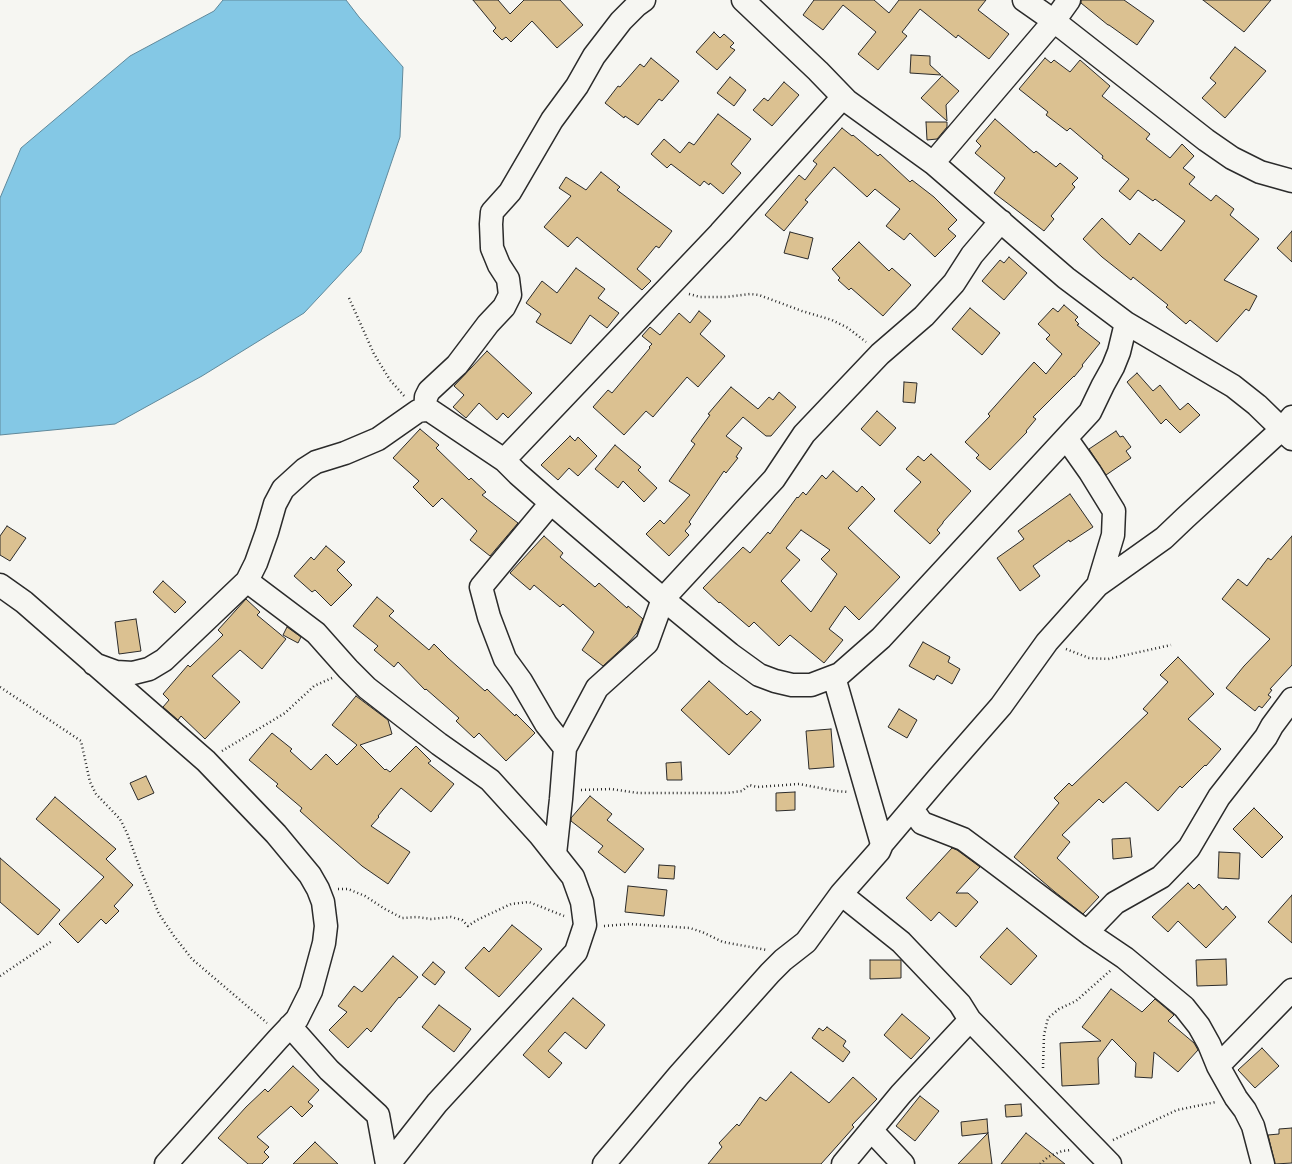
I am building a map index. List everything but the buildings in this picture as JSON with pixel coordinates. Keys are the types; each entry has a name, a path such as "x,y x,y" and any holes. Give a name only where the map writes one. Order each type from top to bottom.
{"street":[{"path":"421,411 429,391 457,365 488,324 504,307 510,295 508,279 499,265 492,248 492,212 510,192 552,120 577,86 594,56 621,21 637,4 644,0"},
{"path":"604,1164 684,1070 770,973 806,942 841,894 879,851 882,844 1001,706 1047,642 1098,585 1164,538 1289,428 1233,386 1126,323 1066,278 933,162 843,97 818,71 743,0"},
{"path":"1024,0 1054,21 1200,135 1226,153 1260,172 1291,179"},
{"path":"933,162 1054,21 1069,0"},
{"path":"504,460 720,233 843,97"},
{"path":"555,854 565,748 597,688 647,643 663,599 774,479 804,434 880,354 924,316 954,283 972,255 1001,221"},
{"path":"94,664 116,672 134,673 149,669 164,660 247,581 256,563 274,508 283,489 305,469 316,462 344,453 378,439 421,411 431,411 504,460 551,503 663,599 730,654 759,675 792,685 811,685 834,677 850,666 881,638 1090,412 1113,367 1119,352 1126,323"},
{"path":"1066,438 1090,472 1114,511 1113,535 1098,585"},
{"path":"551,503 481,587 488,617 505,659 521,681 546,724 565,748"},
{"path":"247,581 316,633 348,669 368,688 440,744 490,780 555,854 572,877 582,902 585,925 576,952 437,1103 388,1164"},
{"path":"0,585 24,602 206,761 276,834 310,876 318,889 323,902 326,915 324,943 311,991 297,1019 166,1164"},
{"path":"834,677 882,844"},
{"path":"1087,932 1115,902 1161,877 1189,848 1219,797 1266,737 1272,726 1292,699"},
{"path":"912,809 922,823 963,839 1087,932 1125,958 1184,1007 1199,1026 1209,1044 1218,1066 1236,1098 1246,1110 1253,1126 1263,1164"},
{"path":"841,894 901,942 960,1004 970,1020 1110,1164"},
{"path":"1218,1066 1292,990"},
{"path":"843,1164 901,1094 970,1020"},
{"path":"286,1031 378,1115 388,1164"},
{"path":"871,1130 904,1164"}],"path":[{"path":"671,284 693,296 700,298 750,294 770,298 802,311 832,320 848,328 880,354"},
{"path":"349,298 374,354 390,380 421,411"},
{"path":"1047,642 1089,658 1108,659 1171,645"},
{"path":"206,761 285,713 314,686 326,682 348,669"},
{"path":"0,687 80,741 90,782 96,794 120,819 159,914 174,936 192,959 286,1031"},
{"path":"561,799 576,791 588,789 611,789 638,793 727,793 742,791 749,785 757,787 799,784 852,793 870,799"},
{"path":"318,889 348,889 365,896 402,918 417,917 432,919 451,917 462,920 468,926 477,920 511,904 529,902 585,925 604,926 630,924 690,928 723,942 788,956"},
{"path":"0,976 52,941"},
{"path":"1042,1094 1044,1035 1048,1018 1059,1009 1076,1001 1125,958"},
{"path":"1040,1164 1048,1157 1062,1151 1082,1149 1107,1142 1177,1110 1236,1098"}],"water":[{"path":"223,0 346,0 403,67 400,137 361,252 304,313 202,376 115,424 0,435 0,198 21,148 130,56 214,11"}]}
